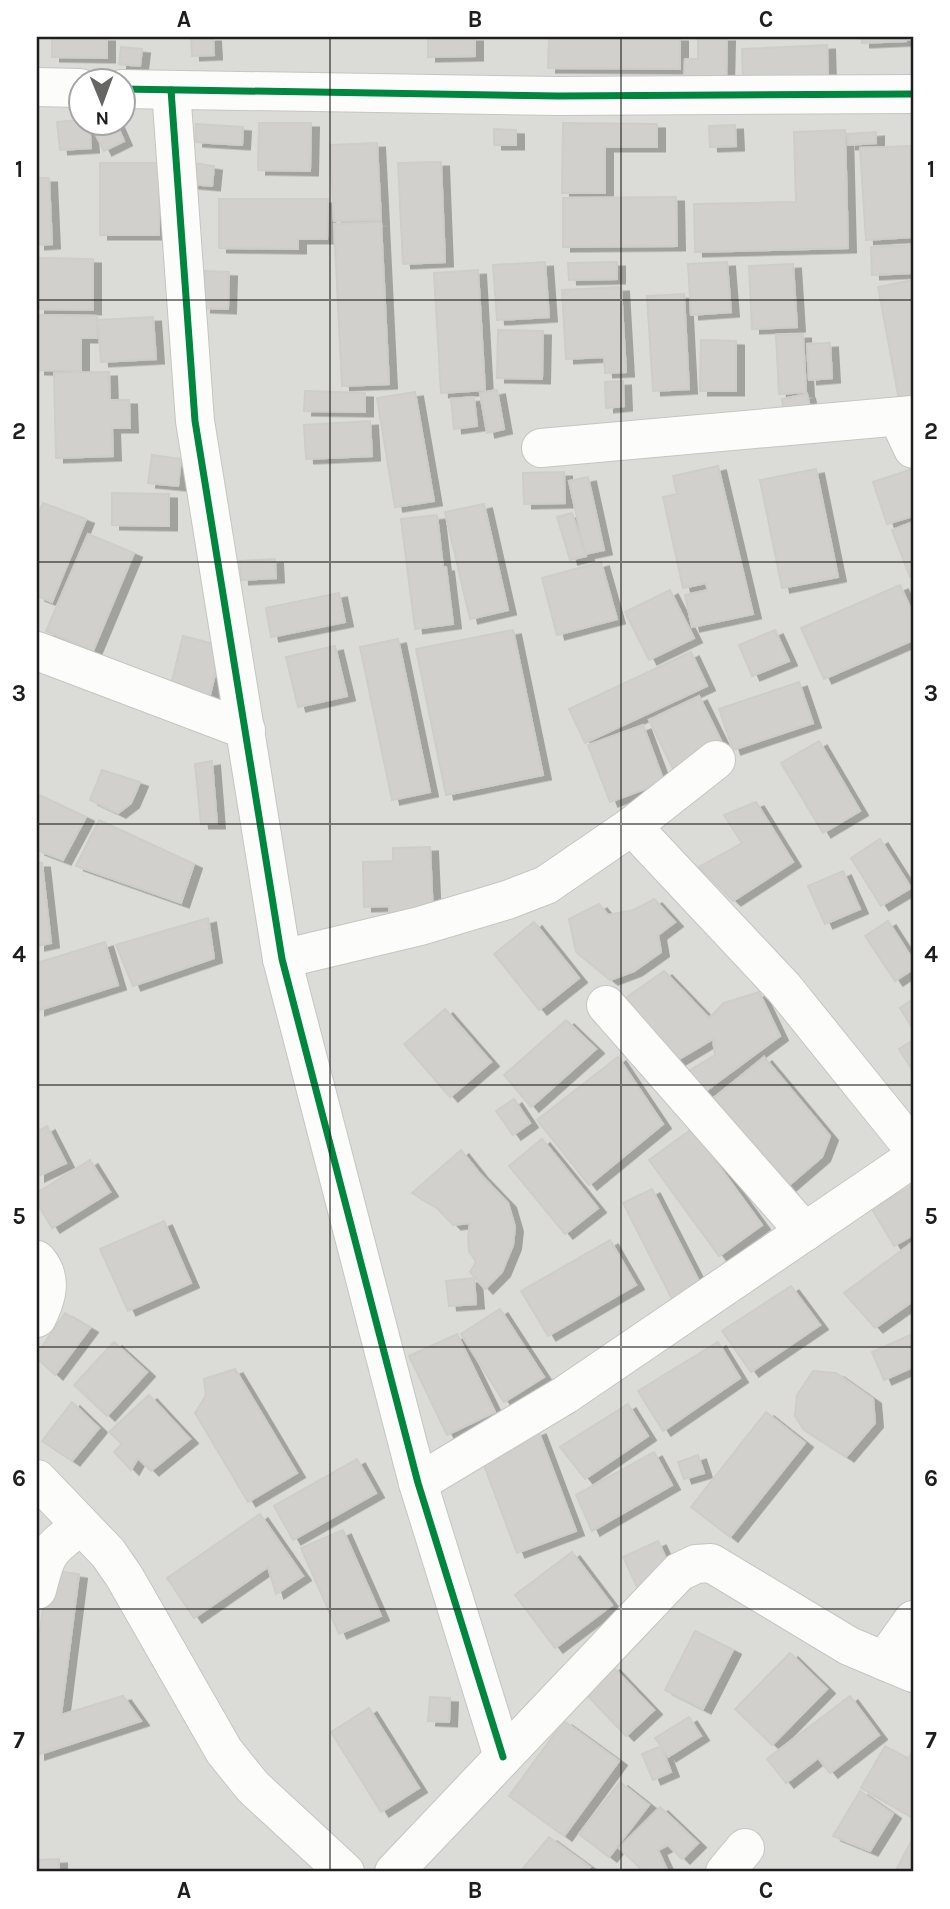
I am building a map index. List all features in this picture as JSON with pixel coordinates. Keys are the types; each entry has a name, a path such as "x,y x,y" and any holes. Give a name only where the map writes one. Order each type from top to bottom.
{"street":[{"path":"37,87 66,88"},
{"path":"136,89 559,96 913,94"},
{"path":"171,90 195,421 282,959 418,1483 503,1757"},
{"path":"541,449 908,427"},
{"path":"37,651 246,730"},
{"path":"282,959 420,926 507,900 546,885 632,826 716,760"},
{"path":"632,826 784,988 913,1148"},
{"path":"606,1005 805,1233"},
{"path":"418,1483 565,1395 913,1157"},
{"path":"37,1260 48,1282 44,1304 37,1318"},
{"path":"37,1479 108,1553 124,1576 224,1751 253,1787 345,1872"},
{"path":"37,1590 49,1551 80,1525"},
{"path":"394,1872 679,1572 696,1563 711,1563 849,1646 899,1667 913,1620"}],"shaded area":[{"path":"37,37 913,37 913,1872 37,1872"}],"building":[{"path":"52,37 107,37 107,58 52,57"},
{"path":"191,37 213,37 214,55 192,56"},
{"path":"428,37 475,37 475,56 428,57"},
{"path":"549,37 680,37 680,69 548,68"},
{"path":"698,37 727,37 726,81 684,81 685,59 698,59"},
{"path":"862,37 906,37 906,41 862,43"},
{"path":"827,45 828,77 743,81 742,49"},
{"path":"121,47 142,49 140,66 119,64"},
{"path":"66,121 66,136 90,136 91,148 60,150 57,122"},
{"path":"259,123 311,123 310,171 258,170"},
{"path":"563,123 657,124 657,147 605,147 605,193 562,193"},
{"path":"196,124 243,127 242,145 195,142"},
{"path":"735,125 736,146 710,147 709,126"},
{"path":"494,129 516,130 516,145 494,145"},
{"path":"845,130 848,248 695,252 694,204 796,202 794,132"},
{"path":"876,132 876,143 848,145 847,134"},
{"path":"96,136 122,136 124,141 104,151"},
{"path":"377,143 381,220 334,221 330,145"},
{"path":"910,146 913,237 866,240 860,148"},
{"path":"441,162 445,262 403,264 398,163"},
{"path":"100,163 159,163 159,235 100,235"},
{"path":"194,163 214,166 212,186 191,184"},
{"path":"37,178 49,178 52,244 37,245"},
{"path":"676,197 677,246 563,247 563,198"},
{"path":"219,199 328,199 327,239 298,239 298,249 219,248"},
{"path":"381,222 389,384 342,386 334,224"},
{"path":"913,245 913,273 872,275 871,247"},
{"path":"37,258 93,259 93,310 37,309"},
{"path":"545,262 549,317 497,320 493,265"},
{"path":"617,262 617,279 569,280 568,263"},
{"path":"727,262 731,312 691,315 688,264"},
{"path":"793,264 797,327 752,329 749,266"},
{"path":"478,270 485,390 441,393 434,273"},
{"path":"205,271 229,272 228,309 203,308"},
{"path":"913,280 913,402 900,405 878,287"},
{"path":"621,287 626,372 605,373 604,357 566,359 562,290"},
{"path":"684,294 689,389 653,391 647,296"},
{"path":"37,315 97,316 97,338 81,338 81,371 37,370"},
{"path":"153,317 156,359 101,362 98,320"},
{"path":"498,330 543,331 542,379 497,378"},
{"path":"803,334 806,392 779,394 776,335"},
{"path":"701,340 736,341 736,391 700,391"},
{"path":"830,343 832,378 809,380 807,344"},
{"path":"109,372 110,400 129,400 130,428 112,428 113,456 56,458 54,373"},
{"path":"623,381 624,406 606,408 605,382"},
{"path":"497,390 504,429 487,433 480,393"},
{"path":"305,391 365,393 365,412 304,411"},
{"path":"415,392 434,501 395,507 377,398"},
{"path":"807,394 810,408 784,413 782,399"},
{"path":"474,397 477,426 454,429 451,399"},
{"path":"370,421 372,456 306,459 304,425"},
{"path":"152,455 181,459 178,486 148,483"},
{"path":"718,466 753,614 692,627 685,595 708,590 706,583 683,588 663,497 677,494 673,476"},
{"path":"816,469 838,577 782,588 760,480"},
{"path":"913,469 913,516 887,524 873,482"},
{"path":"564,472 565,503 524,504 523,473"},
{"path":"588,477 604,550 585,554 569,481"},
{"path":"112,493 169,494 169,526 112,525"},
{"path":"43,503 86,519 52,602 37,596 37,517"},
{"path":"484,504 508,610 470,619 445,512"},
{"path":"572,513 586,556 570,560 557,517"},
{"path":"437,515 453,624 415,629 401,519"},
{"path":"913,522 913,576 910,577 892,530"},
{"path":"88,534 134,553 93,651 46,631"},
{"path":"275,559 276,578 241,580 240,561"},
{"path":"601,562 617,619 557,635 542,578"},
{"path":"900,585 913,614 913,640 824,679 801,628"},
{"path":"670,590 694,638 649,660 625,612"},
{"path":"339,593 345,622 271,637 266,608"},
{"path":"513,630 543,775 446,795 416,649"},
{"path":"775,630 789,661 752,676 739,645"},
{"path":"183,636 222,646 208,703 169,693"},
{"path":"398,639 430,792 392,800 360,647"},
{"path":"335,646 347,696 298,707 286,657"},
{"path":"691,652 707,686 585,743 569,709"},
{"path":"799,682 813,723 733,750 719,709"},
{"path":"699,696 726,751 676,775 649,720"},
{"path":"643,725 664,782 610,802 588,745"},
{"path":"819,741 860,811 823,833 781,763"},
{"path":"212,761 217,824 201,824 195,764"},
{"path":"102,770 140,782 131,803 118,813 90,800"},
{"path":"37,794 86,817 63,860 37,850"},
{"path":"756,802 793,862 733,901 699,867 742,843 724,815"},
{"path":"99,820 194,864 181,903 76,866"},
{"path":"880,839 911,888 881,906 851,858"},
{"path":"430,847 433,915 389,916 389,906 364,907 363,862 393,861 393,848"},
{"path":"37,863 42,863 51,943 37,946"},
{"path":"843,871 860,909 825,924 808,886"},
{"path":"654,899 675,922 658,935 661,952 634,971 610,980 576,952 569,919 599,904 608,915 634,910"},
{"path":"208,918 214,958 133,986 116,945"},
{"path":"888,921 913,960 913,969 895,981 865,936"},
{"path":"534,922 579,978 539,1010 494,954"},
{"path":"105,942 118,985 37,1011 37,963"},
{"path":"664,971 709,1018 724,1003 759,992 780,1036 703,1093 684,1074 715,1055 713,1039 676,1061 620,1002"},
{"path":"913,999 913,1029 900,1008"},
{"path":"445,1009 491,1062 450,1097 404,1044"},
{"path":"566,1020 596,1049 531,1107 504,1075"},
{"path":"913,1040 913,1071 899,1049"},
{"path":"618,1057 663,1124 589,1185 537,1120"},
{"path":"764,1057 830,1136 822,1157 788,1186 714,1098"},
{"path":"514,1099 530,1123 513,1135 496,1111"},
{"path":"47,1126 66,1163 37,1177 37,1132"},
{"path":"692,1129 762,1225 719,1256 649,1160"},
{"path":"542,1139 598,1208 565,1234 509,1166"},
{"path":"461,1150 508,1203 515,1227 513,1245 502,1272 485,1289 470,1272 476,1262 469,1251 470,1223 453,1225 437,1208 412,1193"},
{"path":"90,1160 110,1192 52,1228 37,1203 37,1193"},
{"path":"913,1185 913,1235 894,1246 872,1209"},
{"path":"652,1189 705,1293 676,1307 623,1203"},
{"path":"164,1221 191,1283 128,1311 100,1249"},
{"path":"610,1240 636,1285 548,1336 521,1291"},
{"path":"913,1242 913,1301 875,1328 844,1293"},
{"path":"474,1278 476,1304 449,1306 446,1281"},
{"path":"791,1286 820,1325 751,1372 722,1331"},
{"path":"500,1309 544,1377 504,1402 461,1334"},
{"path":"65,1313 90,1328 55,1375 37,1358 37,1354"},
{"path":"457,1334 495,1412 447,1435 409,1356"},
{"path":"910,1335 913,1342 913,1367 884,1380 872,1352"},
{"path":"114,1342 147,1372 107,1416 74,1385"},
{"path":"718,1342 740,1378 663,1431 638,1391"},
{"path":"235,1369 297,1473 248,1502 195,1413 206,1395 204,1379"},
{"path":"813,1371 836,1373 873,1399 875,1423 846,1457 804,1430 795,1416 797,1395"},
{"path":"149,1395 190,1439 151,1471 138,1458 131,1470 114,1452 122,1444 109,1432"},
{"path":"72,1402 99,1428 72,1461 42,1441"},
{"path":"628,1404 648,1436 585,1479 560,1447"},
{"path":"766,1412 805,1443 730,1537 691,1507"},
{"path":"538,1430 576,1531 517,1553 479,1452"},
{"path":"654,1452 672,1485 592,1531 576,1495"},
{"path":"698,1455 704,1473 684,1479 678,1462"},
{"path":"357,1459 376,1493 293,1540 274,1506"},
{"path":"260,1514 303,1576 276,1594 268,1567 194,1618 167,1578"},
{"path":"343,1530 381,1616 339,1634 301,1548"},
{"path":"658,1541 673,1574 639,1591 623,1557"},
{"path":"572,1552 612,1605 555,1648 515,1595"},
{"path":"48,1570 79,1574 61,1715 123,1696 141,1721 37,1755 37,1653"},
{"path":"695,1631 733,1650 703,1709 665,1690"},
{"path":"790,1653 827,1689 772,1745 735,1709"},
{"path":"612,1666 654,1710 626,1736 584,1692"},
{"path":"850,1696 879,1735 830,1773 818,1758 786,1783 767,1759"},
{"path":"430,1697 450,1698 449,1722 428,1721"},
{"path":"369,1708 419,1788 381,1812 331,1732"},
{"path":"689,1717 701,1736 668,1757 655,1738"},
{"path":"564,1721 619,1761 564,1836 509,1796"},
{"path":"661,1746 671,1772 653,1780 642,1754"},
{"path":"885,1746 908,1759 913,1750 912,1817 861,1788"},
{"path":"620,1782 649,1805 609,1857 579,1834"},
{"path":"860,1791 893,1814 870,1851 833,1836"},
{"path":"660,1807 698,1843 682,1859 668,1845 658,1850 667,1870 644,1872 619,1848"},
{"path":"549,1837 590,1867 586,1872 520,1872"},
{"path":"913,1838 913,1872 895,1872"},
{"path":"59,1859 59,1872 37,1872 37,1860"}],"cycle path":[{"path":"136,89 559,96 913,94"},
{"path":"171,90 195,421 282,959 418,1483 503,1757"}]}
